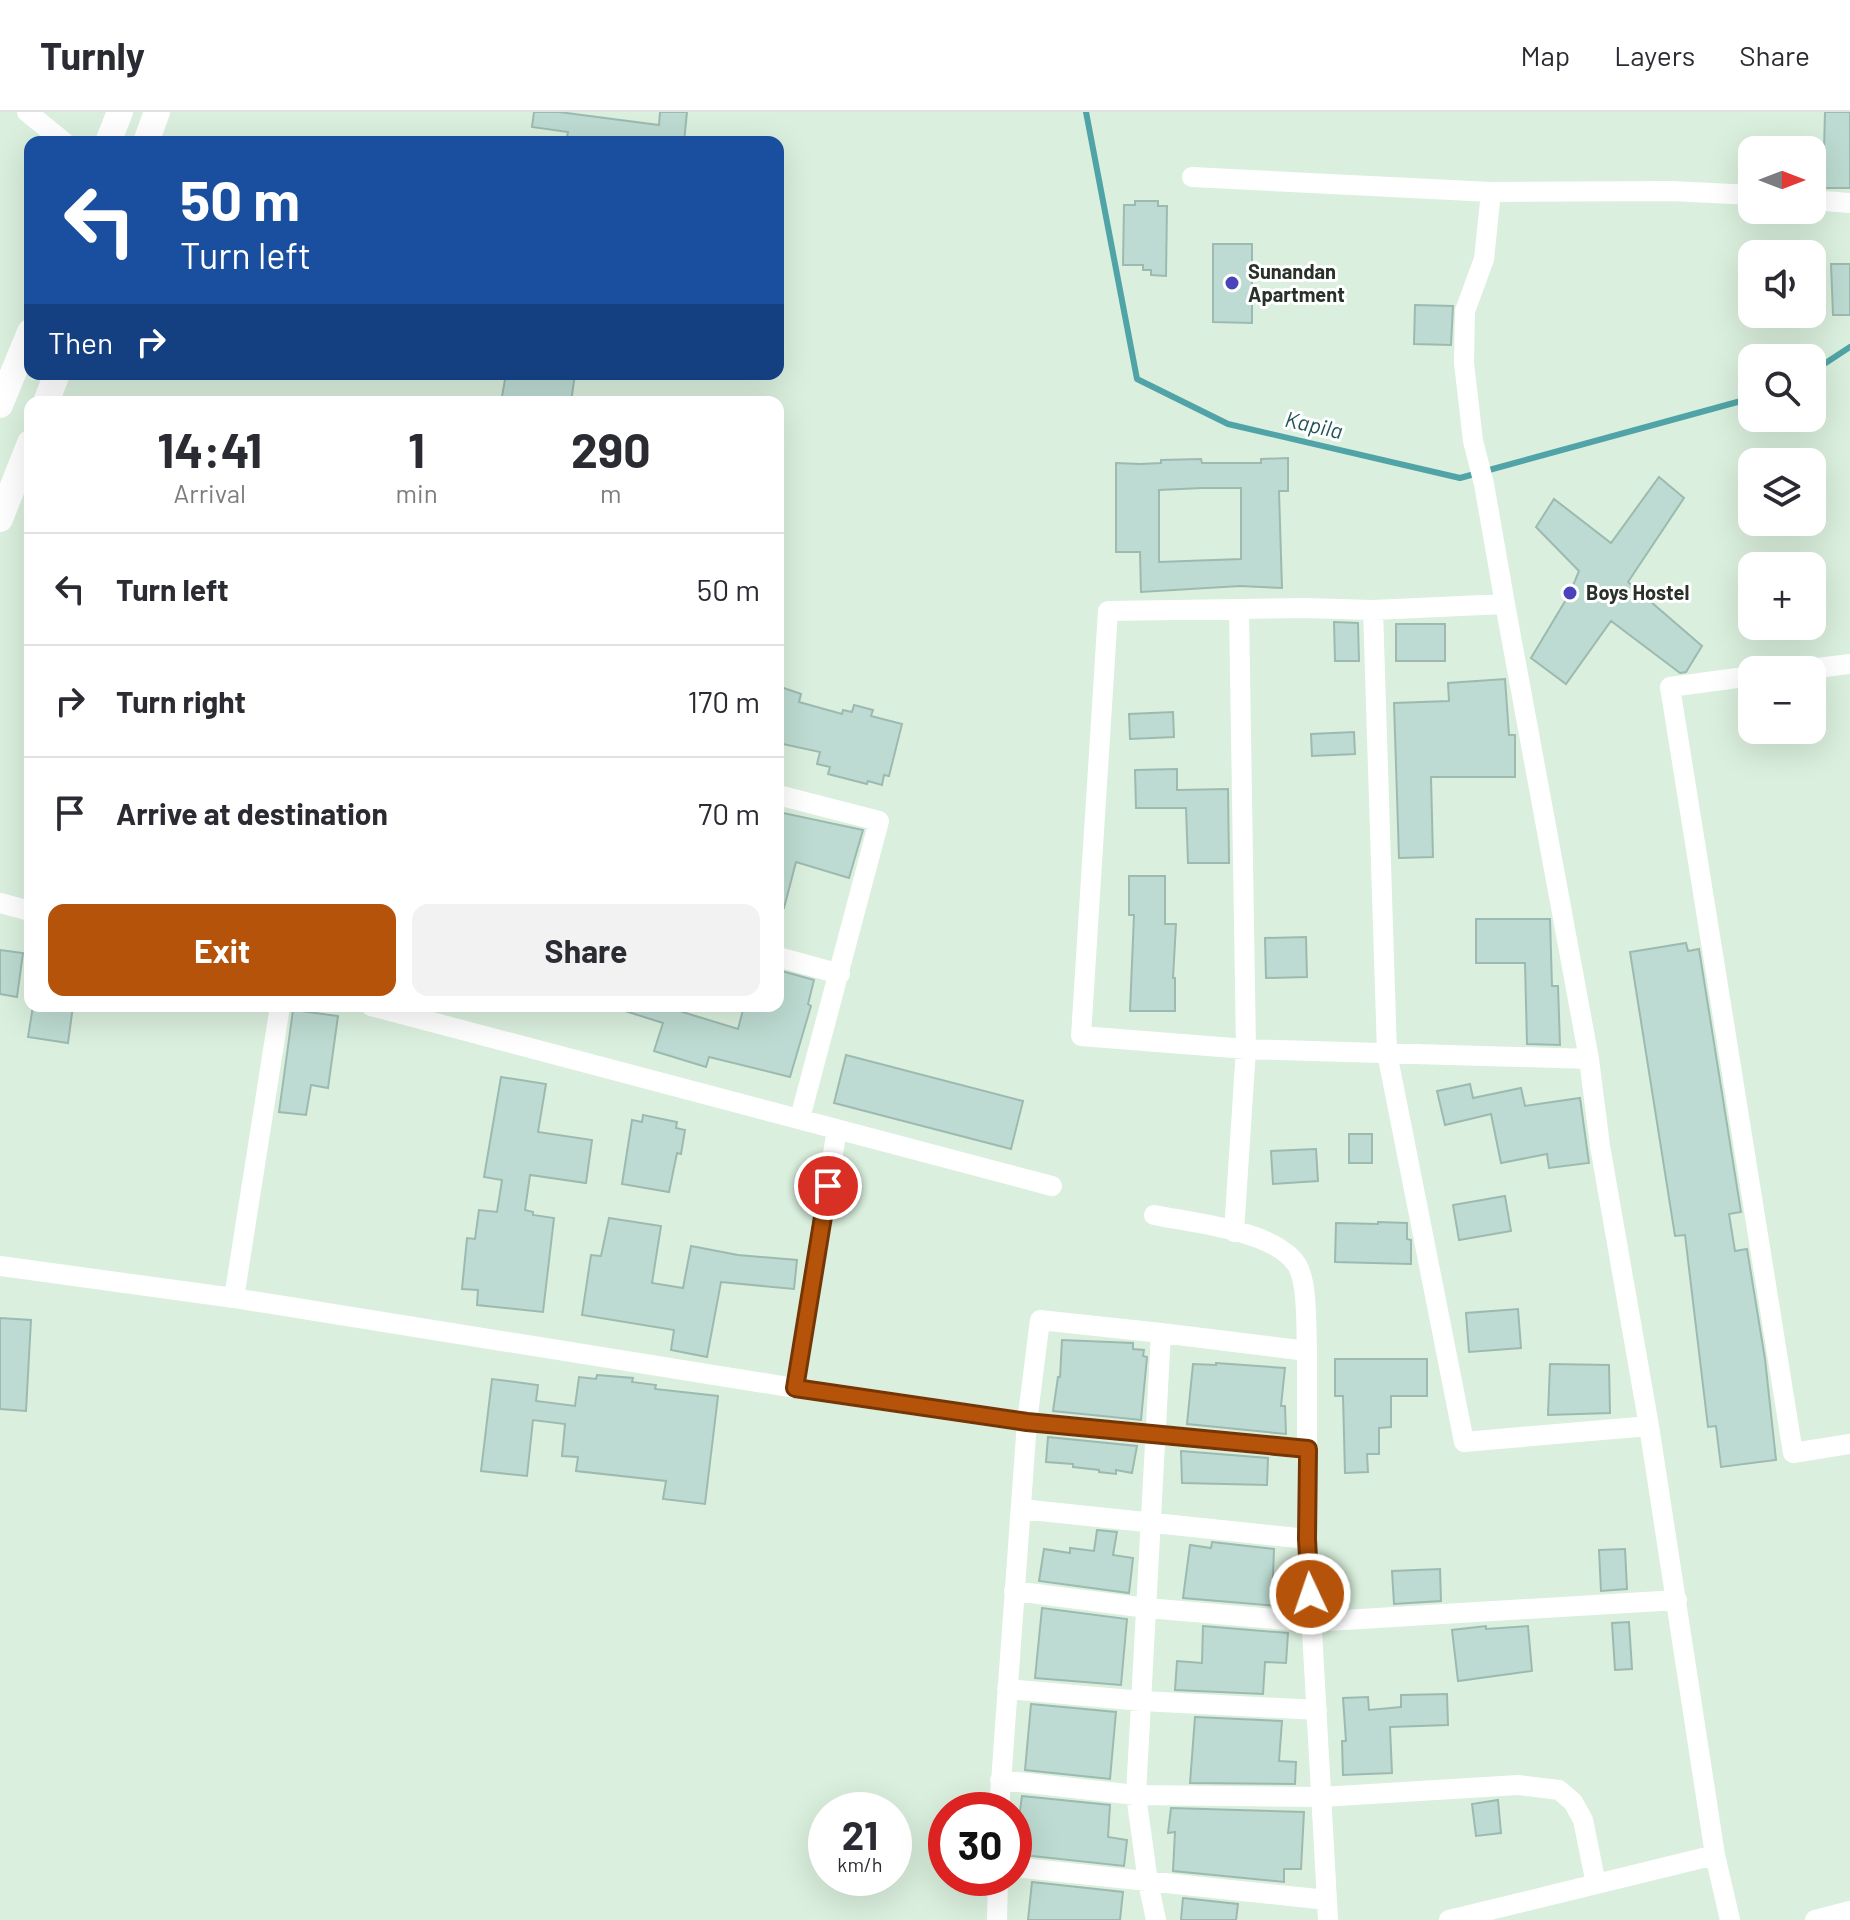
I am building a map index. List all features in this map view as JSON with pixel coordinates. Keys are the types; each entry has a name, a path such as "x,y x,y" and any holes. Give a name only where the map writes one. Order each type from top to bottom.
{"main road":[{"path":"110,136 120,112"},
{"path":"148,136 157,112"},
{"path":"0,405 24,347"},
{"path":"0,519 24,458"}],"street":[{"path":"27,112 57,136"},
{"path":"1192,177 1491,192 1671,191 1738,194"},
{"path":"1491,192 1484,259 1465,311 1464,363 1473,441 1484,484 1589,1059 1600,1146 1649,1426 1715,1855 1730,1920"},
{"path":"1826,201 1850,203"},
{"path":"1505,604 1373,610 1108,611 1081,1036 1246,1049 1589,1059"},
{"path":"1234,1232 1246,1049 1239,609"},
{"path":"1373,610 1387,1053 1464,1442 1649,1426"},
{"path":"1826,667 1850,664"},
{"path":"1738,678 1670,687 1793,1453 1850,1444"},
{"path":"784,797 879,821 800,1118"},
{"path":"0,903 24,909"},
{"path":"784,959 840,974"},
{"path":"234,1298 279,1012"},
{"path":"394,1012 1052,1186"},
{"path":"795,1388 837,1129"},
{"path":"1032,1869 1148,1882 1327,1910 1307,1539 1307,1351 1303,1287 1298,1265 1278,1247 1251,1236 1154,1215"},
{"path":"0,1266 234,1298 1027,1422 1308,1449"},
{"path":"1000,1792 1027,1422 1040,1320 1307,1351"},
{"path":"1156,1920 1136,1795 1161,1333"},
{"path":"1021,1509 1307,1539"},
{"path":"1014,1591 1147,1608 1311,1622 1677,1600"},
{"path":"1007,1689 1142,1701 1317,1710"},
{"path":"1000,1780 1136,1795 1321,1797 1518,1785 1559,1790 1573,1802 1583,1820 1596,1884"},
{"path":"1449,1920 1715,1855"},
{"path":"997,1920 998,1896"},
{"path":"1815,1920 1850,1911"}],"building":[{"path":"534,112 559,112 659,125 660,112 687,112 685,136 567,136 568,132 532,127"},
{"path":"1825,112 1850,112 1850,188 1826,188"},
{"path":"1135,201 1158,201 1158,206 1167,206 1166,276 1151,275 1151,270 1143,270 1143,265 1123,265 1124,205 1135,205"},
{"name":"Sunandan Apartment","path":"1213,244 1252,244 1252,323 1213,322"},
{"path":"1831,264 1850,264 1850,315 1833,315"},
{"path":"1415,305 1453,306 1451,345 1414,344"},
{"path":"505,380 574,380 572,396 502,396"},
{"path":"1288,458 1288,491 1279,491 1282,588 1240,586 1141,592 1140,552 1116,552 1116,463 1201,459 1202,463 1261,463 1261,459","holes":["1241,488 1241,559 1159,562 1159,490"]},
{"path":"1659,477 1684,498 1628,582 1702,646 1686,672 1680,673 1611,621 1566,684 1531,658 1570,593 1579,571 1536,527 1554,499 1611,543"},
{"path":"1334,622 1358,623 1359,661 1335,661"},
{"path":"1396,624 1445,624 1445,661 1396,661"},
{"path":"1505,679 1509,735 1515,735 1515,777 1431,777 1433,857 1399,858 1394,703 1449,701 1448,683"},
{"path":"784,688 801,694 799,702 842,714 843,710 852,712 854,705 873,710 871,716 902,724 889,776 884,775 882,785 828,774 830,767 817,764 820,752 784,744"},
{"path":"1173,712 1174,737 1130,739 1129,714"},
{"path":"1354,732 1355,754 1312,756 1311,734"},
{"path":"1177,769 1177,790 1228,789 1229,863 1188,863 1186,808 1136,808 1135,770"},
{"path":"784,813 863,830 849,878 796,862 784,908"},
{"path":"1129,876 1165,876 1165,924 1176,924 1175,1011 1130,1011 1134,915 1129,915"},
{"path":"1476,919 1550,919 1552,986 1558,986 1560,1045 1527,1044 1525,963 1476,963"},
{"path":"1306,937 1307,977 1266,978 1265,938"},
{"path":"1686,943 1688,951 1699,949 1741,1212 1729,1214 1735,1251 1747,1249 1765,1359 1776,1460 1721,1467 1716,1426 1708,1427 1685,1235 1675,1236 1630,952"},
{"path":"0,950 23,953 17,997 0,994"},
{"path":"784,972 814,980 808,1004 811,1006 790,1077 709,1057 706,1067 654,1051 663,1023 628,1012 683,1012 738,1029 742,1012 784,1012"},
{"path":"32,1012 72,1012 68,1043 28,1037"},
{"path":"293,1012 338,1016 328,1088 311,1085 306,1115 279,1112"},
{"path":"846,1055 1023,1101 1011,1149 834,1103"},
{"path":"501,1077 546,1084 538,1132 592,1140 586,1183 530,1175 525,1210 533,1212 533,1215 554,1218 543,1312 477,1305 478,1290 462,1289 467,1238 475,1239 479,1210 497,1212 502,1180 484,1177"},
{"path":"1470,1084 1473,1098 1521,1088 1525,1106 1580,1098 1589,1163 1549,1168 1547,1154 1501,1163 1491,1114 1445,1125 1437,1091"},
{"path":"643,1115 677,1122 676,1128 685,1130 669,1192 622,1184 632,1120 642,1122"},
{"path":"1349,1134 1372,1134 1372,1163 1349,1163"},
{"path":"1316,1149 1318,1181 1273,1184 1271,1151"},
{"path":"1505,1196 1511,1231 1459,1240 1453,1205"},
{"path":"609,1218 661,1226 652,1283 683,1288 691,1246 738,1255 797,1260 794,1289 721,1282 707,1357 671,1350 674,1330 582,1315 591,1255 601,1256"},
{"path":"1336,1223 1407,1223 1411,1264 1335,1262"},
{"path":"1518,1309 1521,1348 1469,1352 1466,1313"},
{"path":"0,1318 31,1320 26,1411 0,1409"},
{"path":"1062,1340 1133,1343 1133,1349 1144,1350 1143,1356 1147,1357 1141,1420 1053,1411 1060,1377"},
{"path":"1335,1359 1427,1359 1427,1396 1391,1396 1391,1427 1379,1428 1379,1454 1367,1454 1368,1472 1345,1473 1343,1396 1335,1396"},
{"path":"1193,1364 1285,1368 1281,1406 1285,1406 1286,1434 1187,1424"},
{"path":"1550,1364 1609,1365 1610,1413 1548,1415"},
{"path":"597,1375 633,1378 632,1382 656,1385 655,1389 718,1396 705,1504 663,1499 666,1481 576,1471 578,1457 562,1456 565,1424 533,1420 527,1476 481,1471 492,1379 538,1385 536,1401 575,1406 579,1377 596,1379"},
{"path":"1048,1437 1137,1446 1132,1473 1116,1470 1116,1474 1099,1472 1073,1467 1073,1464 1046,1462"},
{"path":"1181,1451 1268,1458 1267,1485 1182,1483"},
{"path":"1097,1530 1117,1532 1113,1555 1133,1558 1129,1593 1039,1581 1044,1549 1070,1553 1070,1548 1094,1551"},
{"path":"1212,1542 1274,1549 1273,1577 1292,1578 1290,1607 1183,1598 1190,1545 1211,1548"},
{"path":"1625,1549 1627,1589 1601,1591 1599,1550"},
{"path":"1440,1569 1441,1601 1394,1604 1392,1571"},
{"path":"1042,1608 1127,1619 1121,1685 1035,1678"},
{"path":"1629,1622 1632,1669 1615,1670 1612,1623"},
{"path":"1203,1626 1288,1633 1286,1663 1265,1662 1263,1694 1175,1690 1177,1661 1202,1663"},
{"path":"1486,1626 1486,1629 1528,1626 1532,1671 1458,1681 1452,1630"},
{"path":"1447,1694 1448,1725 1390,1727 1392,1773 1343,1775 1342,1741 1346,1741 1343,1698 1368,1697 1369,1710 1401,1707 1401,1695"},
{"path":"1031,1704 1116,1712 1110,1779 1025,1770"},
{"path":"1195,1717 1282,1721 1279,1761 1296,1762 1295,1784 1190,1783"},
{"path":"1032,1797 1110,1805 1108,1837 1127,1840 1124,1866 1032,1856"},
{"path":"1498,1800 1501,1833 1476,1836 1472,1804"},
{"path":"1171,1808 1304,1812 1301,1869 1284,1869 1284,1882 1173,1871 1175,1832 1168,1833"},
{"path":"1032,1882 1123,1892 1120,1920 1028,1920"},
{"path":"1183,1898 1238,1904 1236,1920 1181,1920"}],"waterway":[{"name":"Kapila","path":"1086,112 1137,379 1228,424 1460,478 1738,402"},
{"name":"Kapila","path":"1826,363 1850,347"}],"place":[{"name":"Sunandan Apartment","path":"1232,283"},
{"name":"Boys Hostel","path":"1570,593"}],"route":[{"path":"828,1186 795,1388 1027,1422 1308,1449 1310,1594"}]}
